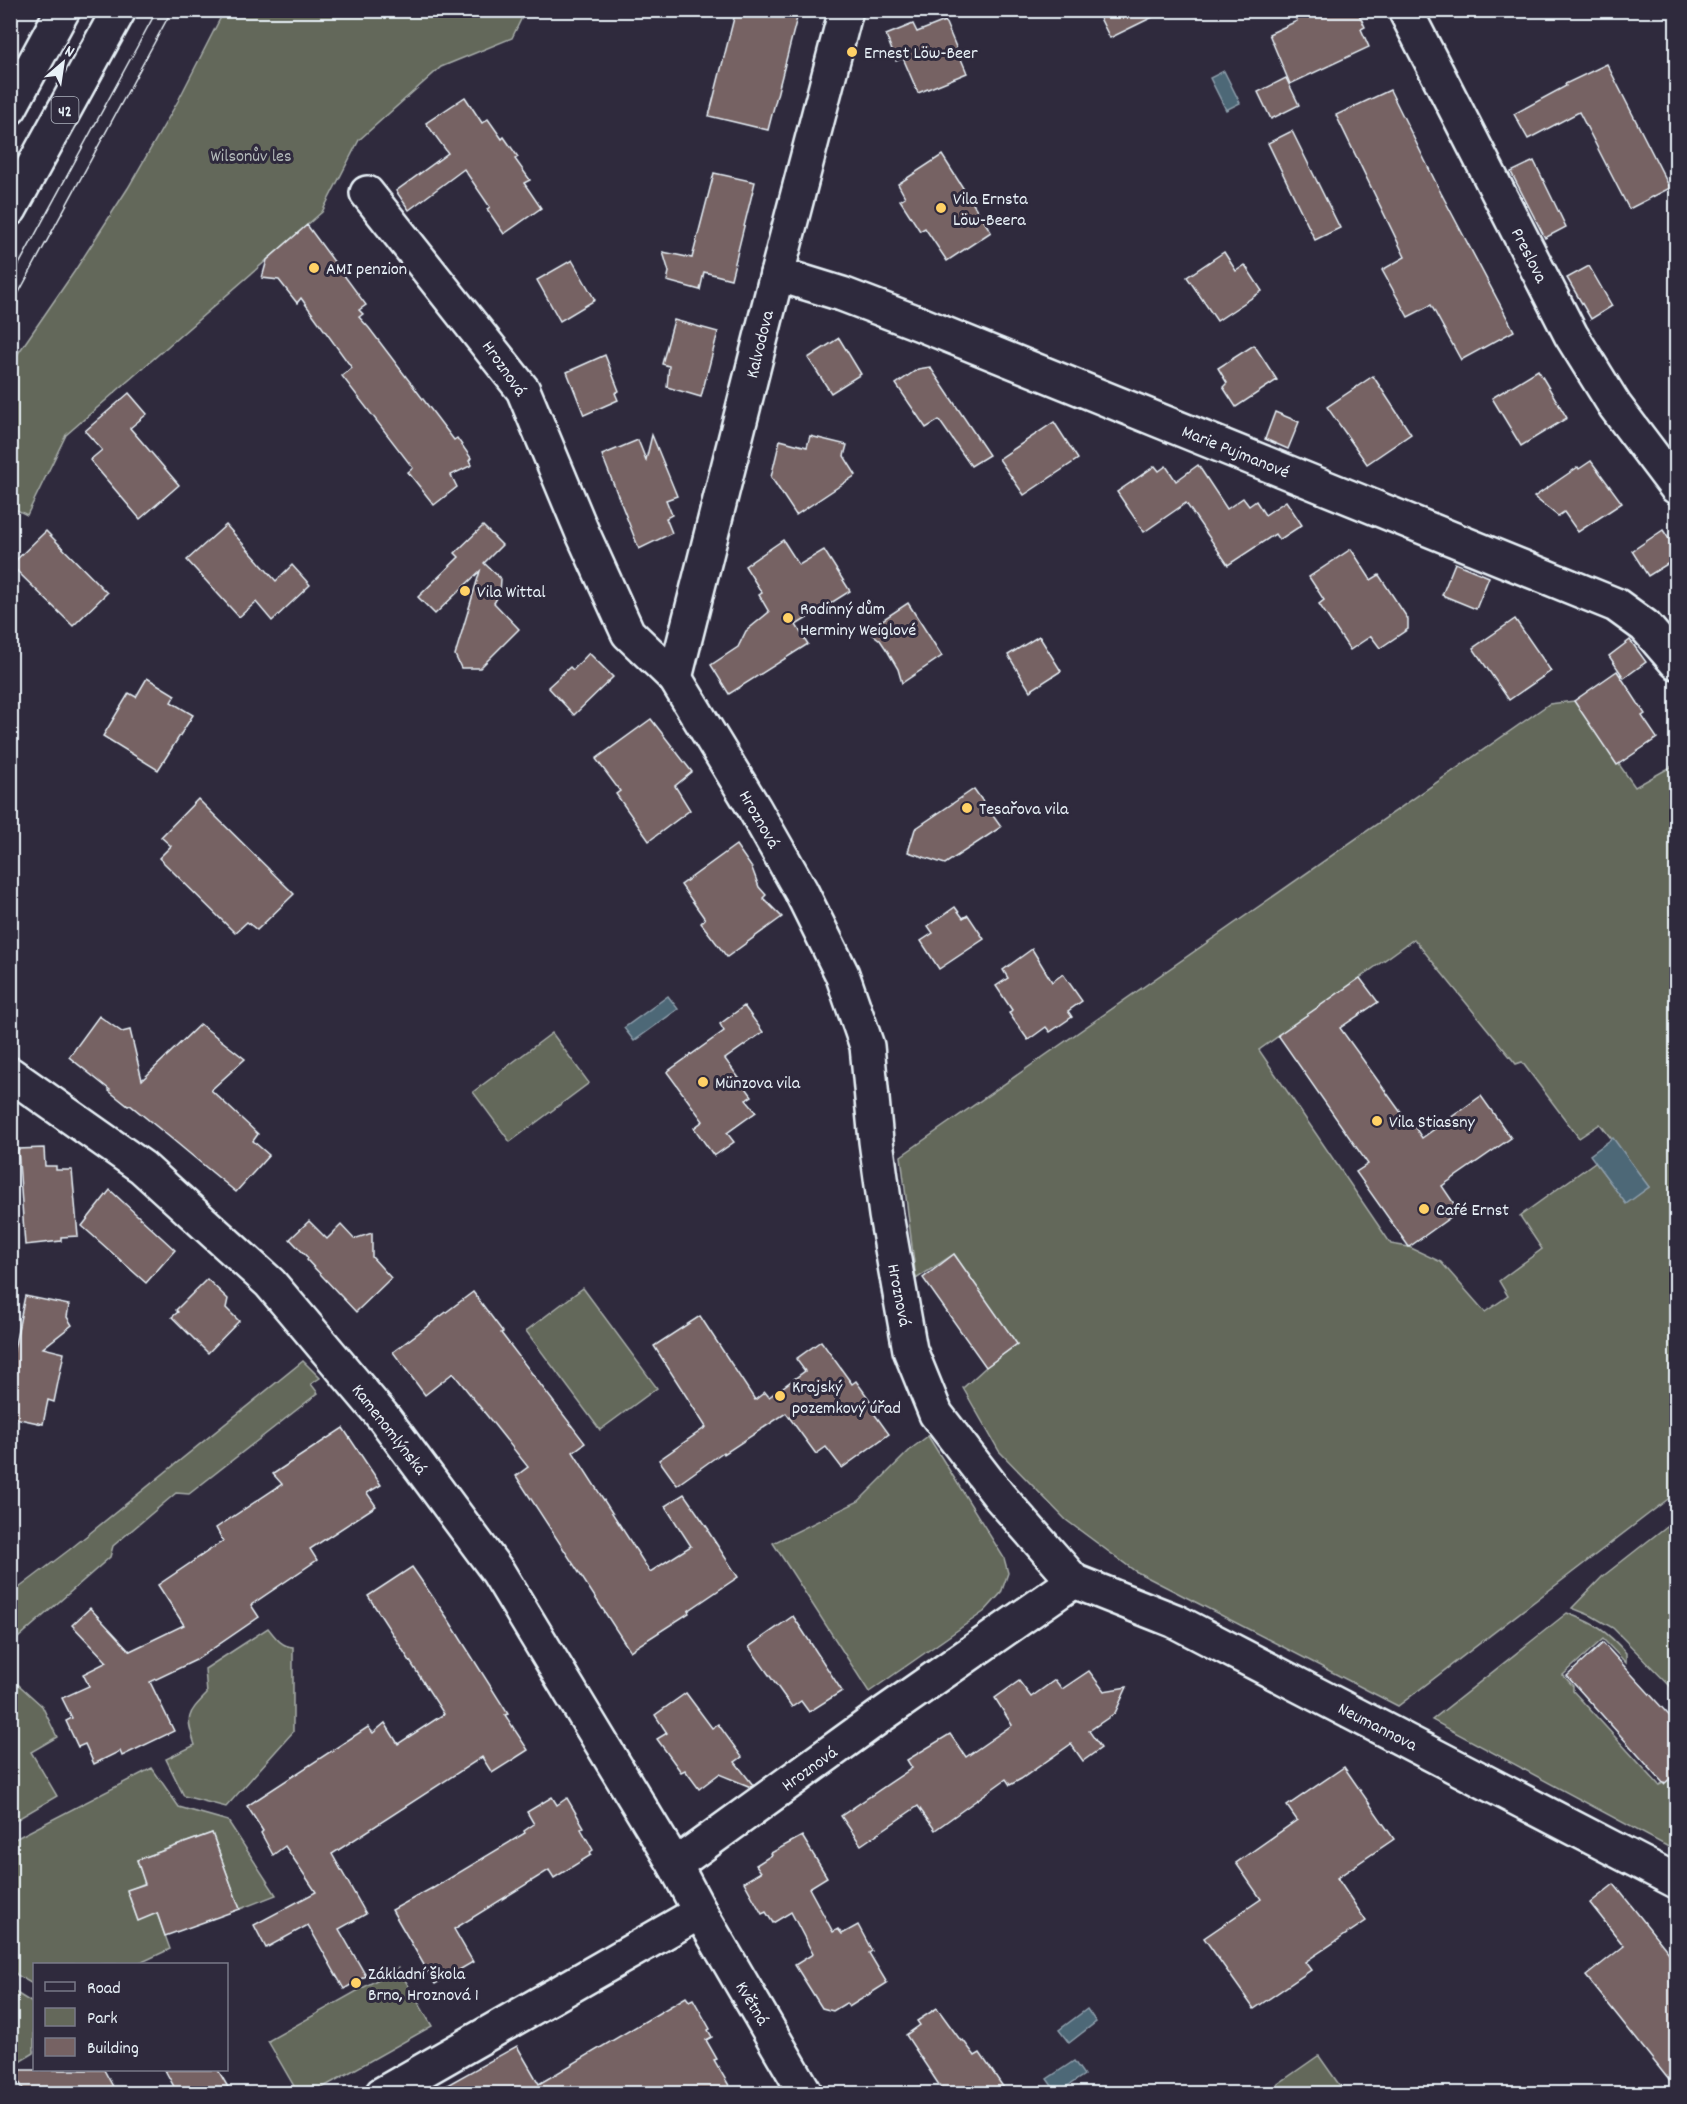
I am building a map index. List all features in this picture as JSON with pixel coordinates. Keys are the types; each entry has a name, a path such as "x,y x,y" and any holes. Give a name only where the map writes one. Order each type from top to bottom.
{"main road":[{"path":"10,108 63,10"},
{"name":"42","path":"10,209 119,10"},
{"name":"Kalvodova","path":"675,678 846,10"},
{"name":"Preslova","path":"1405,10 1571,335 1615,406 1677,488"},
{"name":"Hroznová","path":"367,193 523,390 583,534 628,633 675,678 790,870 842,974 867,1046 886,1215 910,1350 936,1414 1000,1497 1074,1581 879,1717 675,1865"},
{"name":"Marie Pujmanové","path":"777,274 842,294 918,323 1616,606 1645,626 1677,662"},
{"name":"Kamenomlýnská","path":"10,1074 142,1167 270,1283 384,1418 498,1572 675,1865"},
{"name":"Neumannova","path":"1074,1581 1175,1621 1677,1881"},
{"path":"382,2094 700,1912 675,1865"},
{"name":"Květná","path":"700,1912 806,2094"}],"green space":[{"name":"Wilsonův les","path":"224,11 525,11 512,38 441,67 359,140 322,212 66,435 27,515 11,507 10,369 128,188 178,101"},
{"path":"1574,701 1635,787 1676,764 1676,1493 1398,1706 1135,1571 1066,1520 999,1451 963,1388 1017,1344 954,1254 916,1279 901,1156 1549,704","holes":["1414,939 1516,1064 1522,1062 1579,1138 1600,1124 1649,1187 1626,1203 1595,1162 1520,1216 1542,1249 1499,1281 1508,1296 1485,1312 1441,1262 1409,1247 1391,1244 1259,1050"]},
{"path":"552,1033 589,1083 510,1142 473,1092"},
{"path":"583,1288 657,1388 600,1430 526,1331"},
{"path":"303,1361 320,1378 311,1384 318,1393 189,1494 176,1493 113,1546 110,1557 11,1644 11,1594"},
{"path":"928,1436 1004,1558 1008,1573 1001,1593 985,1611 869,1692 773,1543 859,1501 912,1448"},
{"path":"1676,1519 1676,1692 1613,1628 1572,1608 1602,1577"},
{"path":"1567,1613 1600,1628 1626,1653 1626,1663 1603,1639 1563,1675 1573,1686 1573,1691 1659,1785 1676,1777 1676,1851 1432,1720"},
{"path":"268,1628 282,1643 293,1647 293,1732 226,1807 184,1796 166,1759 195,1745 189,1722 195,1707 207,1694 205,1669"},
{"path":"11,1678 42,1706 57,1737 31,1752 57,1796 11,1823"},
{"path":"152,1768 179,1807 228,1821 276,1895 240,1909 212,1833 137,1860 145,1883 127,1891 138,1920 157,1913 170,1949 140,1963 33,1963 33,1984 17,1975 11,1967 11,1841"},
{"path":"398,1968 432,2026 313,2093 298,2093 268,2041"},
{"path":"10,1989 33,2003 33,2054 11,2067"},
{"path":"1318,2056 1345,2093 1265,2093"}],"water":[{"path":"1224,71 1240,103 1226,110 1210,78"},
{"path":"668,996 678,1009 634,1041 624,1028"},
{"path":"1613,1138 1649,1187 1626,1204 1590,1155"},
{"path":"1087,2009 1096,2022 1069,2043 1059,2030"},
{"path":"1074,2061 1084,2075 1057,2093 1047,2079"}],"building":[{"path":"736,10 799,10 768,130 709,116"},
{"path":"1096,10 1167,10 1110,38"},
{"path":"1292,10 1357,10 1365,27 1361,29 1369,47 1290,84 1269,34 1297,21"},
{"path":"945,21 967,73 918,93 903,58 896,61 886,35 913,24 917,32"},
{"path":"1607,64 1670,188 1629,209 1579,112 1528,139 1514,114 1566,86 1565,84"},
{"path":"1286,78 1299,105 1271,119 1258,92"},
{"path":"1390,90 1514,331 1461,360 1431,305 1408,317 1382,270 1405,257 1336,115"},
{"path":"465,97 482,123 488,119 518,157 515,159 530,180 524,183 541,208 504,234 487,209 490,207 464,169 409,210 396,191 448,153 426,123"},
{"path":"1292,131 1340,228 1315,240 1268,143"},
{"name":"Vila Ernsta Löw-Beera","path":"942,155 991,232 947,261 925,228 920,231 900,200 905,197 898,184"},
{"path":"1534,161 1566,227 1545,238 1511,172"},
{"path":"714,173 755,182 731,279 704,272 700,290 667,281 669,272 663,252 692,258"},
{"path":"307,225 366,305 359,310 363,314 359,317 454,440 457,438 471,458 469,461 472,465 451,475 457,487 434,505 408,472 413,468 342,376 352,368 301,298 297,303 279,280 262,278 267,260"},
{"path":"1224,252 1236,271 1245,265 1262,291 1217,321 1187,277"},
{"path":"572,260 595,300 560,321 537,280"},
{"path":"1589,266 1612,306 1591,319 1567,278"},
{"path":"674,320 718,332 701,397 667,387 669,366 662,364"},
{"path":"839,338 861,374 831,393 808,358"},
{"path":"1254,345 1277,380 1236,407 1223,387 1227,383 1218,368"},
{"path":"605,355 619,391 615,393 618,400 584,415 567,372"},
{"path":"930,367 989,455 971,466 939,420 926,428 896,384 918,369"},
{"path":"1538,370 1567,418 1521,446 1492,398"},
{"path":"1373,376 1411,434 1367,464 1327,407"},
{"path":"129,393 147,414 130,428 179,485 140,519 90,460 102,450 85,431"},
{"path":"1275,412 1299,422 1288,449 1265,439"},
{"path":"1054,422 1078,459 1024,495 999,459"},
{"path":"652,435 677,496 666,500 672,515 666,518 672,533 639,549 602,455 638,440 646,460"},
{"path":"810,436 847,445 844,456 856,475 796,515 771,477 780,440 807,447"},
{"path":"1591,461 1622,503 1578,532 1564,512 1558,516 1534,497 1578,467 1579,469"},
{"path":"1198,465 1227,509 1243,498 1249,506 1256,501 1265,515 1286,501 1302,525 1279,540 1275,534 1228,565 1186,503 1144,532 1117,492 1155,466 1159,471 1166,466 1176,481"},
{"path":"226,525 276,581 292,565 310,585 272,621 256,602 239,617 187,560"},
{"path":"483,526 502,545 484,563 501,579 500,593 494,603 519,629 480,668 461,668 455,655 480,571 435,614 418,597 459,557 455,553"},
{"path":"1663,530 1677,551 1677,558 1648,576 1632,551"},
{"path":"46,531 107,593 73,626 11,565"},
{"name":"Rodinný dům Herminy Weiglové","path":"783,540 799,565 824,550 850,591 796,625 808,644 729,694 711,665 738,647 746,631 769,612 759,595 762,593 745,566"},
{"path":"1351,549 1371,580 1379,575 1408,619 1408,629 1380,648 1371,636 1350,650 1319,604 1324,600 1309,577"},
{"path":"1455,563 1489,577 1476,609 1442,595"},
{"path":"908,603 942,656 902,683 898,669 888,652 880,640 867,630"},
{"path":"1515,619 1551,671 1509,700 1473,648"},
{"path":"1039,636 1061,671 1030,691 1008,655"},
{"path":"1630,640 1646,662 1624,678 1609,656"},
{"path":"589,653 613,677 574,715 548,687 570,667 573,670"},
{"path":"1617,671 1645,714 1642,716 1657,738 1617,765 1574,701"},
{"path":"147,678 175,695 171,702 193,715 158,770 103,736 129,693 136,697"},
{"path":"651,719 692,772 675,786 690,810 649,841 616,794 620,791 596,759"},
{"name":"Tesařova vila","path":"974,789 1001,827 945,864 908,852 915,829"},
{"path":"198,799 294,894 257,930 247,922 235,933 159,858 171,846 161,837"},
{"path":"736,845 752,868 759,887 766,895 763,898 782,917 727,957 701,923 705,919 681,885"},
{"path":"955,907 963,918 968,915 984,939 939,969 921,941 933,933 928,926"},
{"path":"1032,949 1052,982 1063,974 1082,1001 1068,1011 1072,1017 1050,1032 1046,1027 1028,1040 1009,1013 1012,1010 996,986 1008,978 1003,970"},
{"path":"1360,978 1378,1002 1340,1028 1412,1128 1414,1126 1422,1138 1481,1096 1511,1138 1442,1186 1459,1211 1409,1247 1356,1172 1368,1164 1278,1035"},
{"name":"Münzova vila","path":"744,1006 763,1032 725,1059 752,1096 746,1100 756,1112 727,1133 734,1142 714,1156 694,1128 703,1121 667,1072 724,1031 720,1024"},
{"path":"99,1016 122,1032 130,1030 142,1080 200,1024 245,1059 211,1090 258,1134 253,1141 269,1155 236,1192 69,1057"},
{"path":"44,1148 45,1166 56,1166 56,1170 72,1170 78,1236 61,1237 61,1241 25,1245 18,1149"},
{"path":"110,1190 175,1250 146,1283 82,1226"},
{"path":"309,1221 327,1239 341,1225 354,1239 372,1233 372,1257 391,1278 356,1312 290,1239"},
{"path":"954,1254 1017,1344 986,1367 923,1278"},
{"path":"207,1279 228,1299 226,1308 239,1321 208,1353 172,1317 178,1312 176,1310"},
{"path":"473,1292 503,1332 501,1333 585,1443 573,1452 650,1572 691,1546 665,1506 684,1494 738,1577 688,1611 689,1613 630,1651 516,1476 528,1467 453,1373 425,1395 393,1352"},
{"path":"25,1296 69,1305 67,1317 72,1325 43,1348 64,1353 54,1402 48,1400 43,1424 10,1417 10,1369"},
{"path":"700,1316 755,1400 765,1392 769,1397 805,1371 796,1359 821,1341 852,1384 856,1381 877,1410 873,1412 889,1434 842,1468 826,1447 816,1454 786,1413 724,1454 723,1452 677,1485 659,1460 706,1427 654,1346"},
{"path":"343,1428 381,1485 367,1493 376,1506 310,1549 317,1560 251,1605 259,1617 196,1660 150,1682 174,1731 122,1756 120,1751 94,1764 85,1744 78,1747 66,1721 72,1718 62,1698 89,1686 83,1674 107,1662 72,1625 90,1608 130,1651 184,1625 158,1585 223,1541 216,1528 282,1484 273,1474"},
{"path":"412,1567 448,1619 528,1750 492,1773 482,1757 332,1854 366,1914 339,1929 366,1976 344,1989 308,1925 266,1948 254,1925 316,1892 285,1846 273,1855 261,1833 263,1831 247,1806 368,1727 373,1733 385,1723 398,1744 444,1714 368,1596"},
{"path":"793,1616 842,1691 809,1712 801,1701 792,1707 749,1647"},
{"path":"1603,1643 1677,1724 1677,1772 1664,1784 1567,1676"},
{"path":"1089,1671 1104,1691 1127,1687 1115,1713 1089,1731 1101,1748 1083,1761 1071,1744 1010,1785 1006,1779 935,1830 918,1806 861,1845 841,1816 912,1768 907,1760 950,1734 966,1757 1012,1725 995,1698 1019,1681 1031,1697 1055,1680 1062,1689"},
{"path":"686,1693 712,1728 718,1724 742,1757 735,1762 753,1785 751,1787 719,1774 699,1789 685,1770 681,1772 657,1739 667,1733 655,1715"},
{"path":"1344,1767 1394,1839 1337,1878 1366,1921 1305,1962 1311,1970 1254,2009 1204,1938 1261,1899 1236,1863 1297,1820 1287,1806"},
{"path":"552,1797 557,1805 567,1798 584,1827 581,1829 593,1850 590,1852 591,1855 554,1878 549,1870 454,1929 473,1962 435,1984 392,1910 432,1889 525,1833 524,1831 534,1824 527,1812"},
{"path":"212,1833 240,1909 165,1936 157,1913 138,1921 127,1890 145,1884 137,1860"},
{"path":"802,1836 827,1877 809,1888 833,1932 838,1929 842,1934 858,1925 872,1951 869,1953 887,1983 849,2007 846,2003 833,2011 822,2008 795,1965 813,1954 791,1912 773,1923 766,1912 762,1914 744,1882 761,1872 756,1865 772,1855 771,1853"},
{"path":"1614,1884 1677,1963 1677,2090 1586,1976 1624,1946 1590,1903"},
{"path":"686,1997 689,2001 693,1999 710,2029 708,2030 712,2037 706,2040 717,2059 714,2060 734,2094 431,2094 517,2046 539,2084"},
{"path":"937,2008 975,2056 980,2053 1008,2094 945,2094 906,2035 920,2025 917,2021"},
{"path":"12,2070 105,2071 117,2094 26,2094"},
{"path":"166,2071 219,2071 232,2094 178,2094"}],"tram line":[{"path":"10,281 157,10"},
{"path":"10,309 172,10"}],"place":[{"name":"Ernest Löw-Beer","path":"852,52"},
{"name":"Vila Ernsta Löw-Beera","path":"941,208"},
{"name":"AMI penzion","path":"314,268"},
{"name":"Vila Wittal","path":"465,591"},
{"name":"Rodinný dům Herminy Weiglové","path":"788,618"},
{"name":"Tesařova vila","path":"967,808"},
{"name":"Münzova vila","path":"703,1082"},
{"name":"Vila Stiassny","path":"1377,1121"},
{"name":"Café Ernst","path":"1424,1209"},
{"name":"Krajský pozemkový úřad","path":"780,1396"},
{"name":"Základní škola Brno, Hroznová 1","path":"356,1983"}]}
